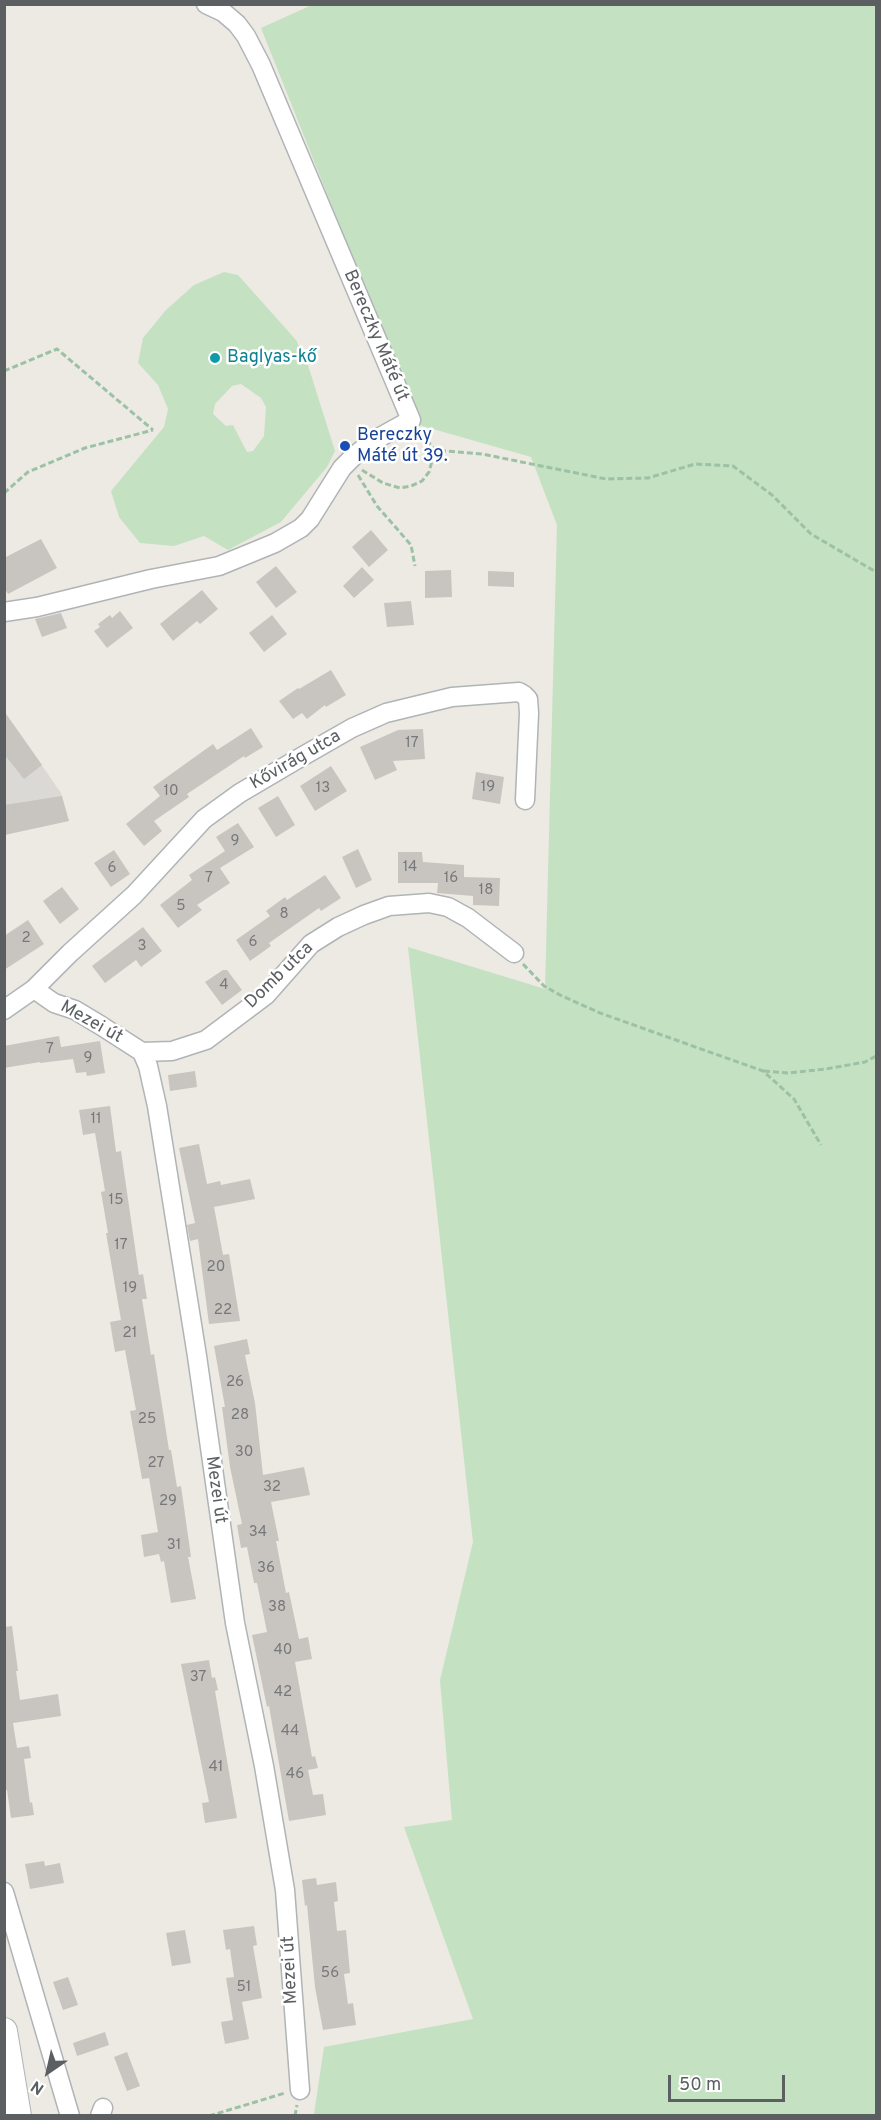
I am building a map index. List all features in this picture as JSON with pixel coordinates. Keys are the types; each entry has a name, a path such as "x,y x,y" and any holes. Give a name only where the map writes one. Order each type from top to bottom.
{"main road":[{"path":"4,2031 18,2115"}],"street":[{"name":"Bereczky Máté út","path":"4,612 38,607 152,579 219,566 275,543 301,528 310,519 338,474 350,460 373,441 411,420 254,50 237,24 223,12 206,4"},
{"name":"Kővirág utca","path":"34,989 134,895 204,819 240,793 352,728 386,713 452,697 519,692 524,695 528,699 529,713 525,800"},
{"name":"Domb utca","path":"142,1052 172,1051 206,1040 266,995 311,944 364,915 389,906 429,903 448,908 468,918 514,954"},
{"path":"4,1010 34,989"},
{"name":"Mezei út","path":"34,989 54,1003 75,1010 142,1052 148,1066 157,1106 197,1356 235,1623 264,1766 285,1890 300,2090"},
{"path":"4,1892 70,2115"}],"path":[{"path":"4,371 57,350 153,430 76,452 28,472 4,493"},
{"path":"411,420 435,450 482,454 606,479 648,478 695,464 733,466 772,495 811,534 876,572"},
{"path":"350,460 370,476 400,488 422,481 429,472 435,450"},
{"path":"350,460 377,506 411,545 415,566"},
{"path":"514,954 544,986 560,995 600,1013 763,1071 788,1073 826,1069 865,1062 876,1056"},
{"path":"763,1071 794,1099 821,1145"},
{"path":"209,2115 248,2106 277,2094 300,2090"}],"shaded area":[{"path":"4,711 61,793 68,821 5,835"}],"green space":[{"path":"314,4 876,5 876,2115 308,2115 314,2114 324,2047 473,2019 404,1827 452,1820 440,1680 473,1542 408,947 545,989 557,525 531,457 419,425 261,28"},
{"path":"224,272 238,275 296,340 307,362 335,451 327,467 281,522 228,550 204,536 174,546 140,543 119,517 111,491 164,427 168,409 158,385 138,363 143,338 166,310 194,285","holes":["241,384 261,398 266,407 264,436 253,451 247,452 233,425 226,426 213,414 215,404 232,386"]}],"building":[{"path":"371,530 388,550 369,567 352,547"},
{"path":"41,539 57,568 8,594 4,587 4,558"},
{"path":"276,566 297,592 276,608 256,582"},
{"path":"362,567 374,580 354,598 343,586"},
{"path":"451,570 452,597 425,598 425,571"},
{"path":"488,571 514,572 514,587 488,586"},
{"path":"202,590 218,609 200,624 197,621 173,641 160,624"},
{"path":"411,601 414,625 387,627 384,603"},
{"path":"120,611 133,628 107,648 94,631 100,627 98,624 110,615 112,618"},
{"path":"61,613 67,628 42,637 35,619"},
{"path":"272,615 287,634 264,652 249,633"},
{"path":"331,670 346,695 326,707 325,705 307,719 302,713 293,719 279,701"},
{"path":"4,711 42,765 24,779 4,754"},
{"path":"251,728 263,747 245,758 244,756 187,794 189,797 154,821 162,831 144,846 126,824 160,796 153,787 213,744 217,750"},
{"path":"423,729 425,759 393,761 397,770 375,780 360,747 398,730"},
{"path":"331,766 347,791 315,811 300,786"},
{"path":"476,772 504,777 500,804 472,799"},
{"path":"62,796 69,821 4,835 4,805"},
{"path":"278,796 295,825 276,837 258,808"},
{"path":"238,823 254,847 220,868 230,883 197,905 202,910 178,928 160,905 192,880 189,875 225,851 216,837"},
{"path":"358,849 372,880 356,888 342,857"},
{"path":"114,850 130,874 111,887 94,863"},
{"path":"398,852 422,852 423,862 464,865 464,877 500,878 499,906 473,905 473,896 437,893 438,883 398,883"},
{"path":"325,875 341,898 321,911 319,908 269,943 271,946 250,961 236,940 270,916 266,911 285,897 287,900"},
{"path":"62,887 79,909 60,924 43,901"},
{"path":"28,920 44,944 4,970 4,936"},
{"path":"143,927 162,951 141,967 136,960 105,983 92,966"},
{"path":"223,970 227,970 242,990 222,1005 205,982"},
{"path":"59,1036 61,1047 100,1041 105,1073 87,1076 86,1072 76,1073 73,1059 4,1068 4,1046"},
{"path":"195,1071 197,1087 170,1091 168,1075"},
{"path":"110,1106 116,1152 121,1151 139,1275 143,1274 147,1299 142,1299 151,1355 154,1354 177,1487 181,1486 191,1557 188,1557 196,1599 171,1603 164,1561 161,1562 159,1554 144,1557 141,1535 158,1532 149,1478 142,1479 130,1411 136,1410 125,1350 115,1352 110,1322 121,1320 106,1233 108,1233 101,1192 105,1191 95,1133 83,1135 79,1110"},
{"path":"199,1144 207,1184 220,1181 221,1185 250,1179 255,1199 214,1207 223,1255 229,1254 240,1321 209,1324 198,1239 190,1241 187,1225 195,1223 179,1148"},
{"path":"247,1339 250,1354 245,1355 255,1403 263,1475 304,1467 310,1495 271,1502 286,1593 289,1592 299,1639 308,1637 312,1659 295,1662 312,1757 315,1756 318,1768 308,1770 313,1795 323,1794 326,1815 289,1821 269,1706 267,1707 252,1635 267,1632 247,1547 241,1548 237,1525 242,1524 230,1467 222,1407 225,1407 214,1346"},
{"path":"12,1626 20,1700 58,1694 61,1716 13,1723 17,1748 29,1746 31,1758 24,1759 30,1803 32,1802 34,1815 11,1818 7,1790 4,1790 4,1627"},
{"path":"209,1660 212,1678 215,1677 218,1690 215,1691 237,1818 205,1823 202,1803 209,1802 181,1664"},
{"path":"44,1861 45,1866 60,1863 64,1883 30,1889 25,1864"},
{"path":"316,1878 317,1885 336,1882 338,1901 334,1902 337,1931 346,1930 350,1973 344,1974 348,2004 353,2003 356,2025 323,2030 315,1987 307,1905 305,1906 302,1880"},
{"path":"254,1926 257,1945 253,1946 262,1998 242,2002 249,2039 225,2044 221,2022 233,2020 226,1978 234,1977 230,1949 226,1950 223,1930"},
{"path":"185,1930 191,1963 172,1966 166,1933"},
{"path":"68,1977 78,2005 63,2010 53,1982"},
{"path":"105,2032 109,2045 77,2056 73,2043"},
{"path":"127,2052 140,2086 127,2091 114,2057"}],"place":[{"name":"Baglyas-kő","path":"215,358"},
{"name":"Bereczky Máté út 39.","path":"345,446"}]}
